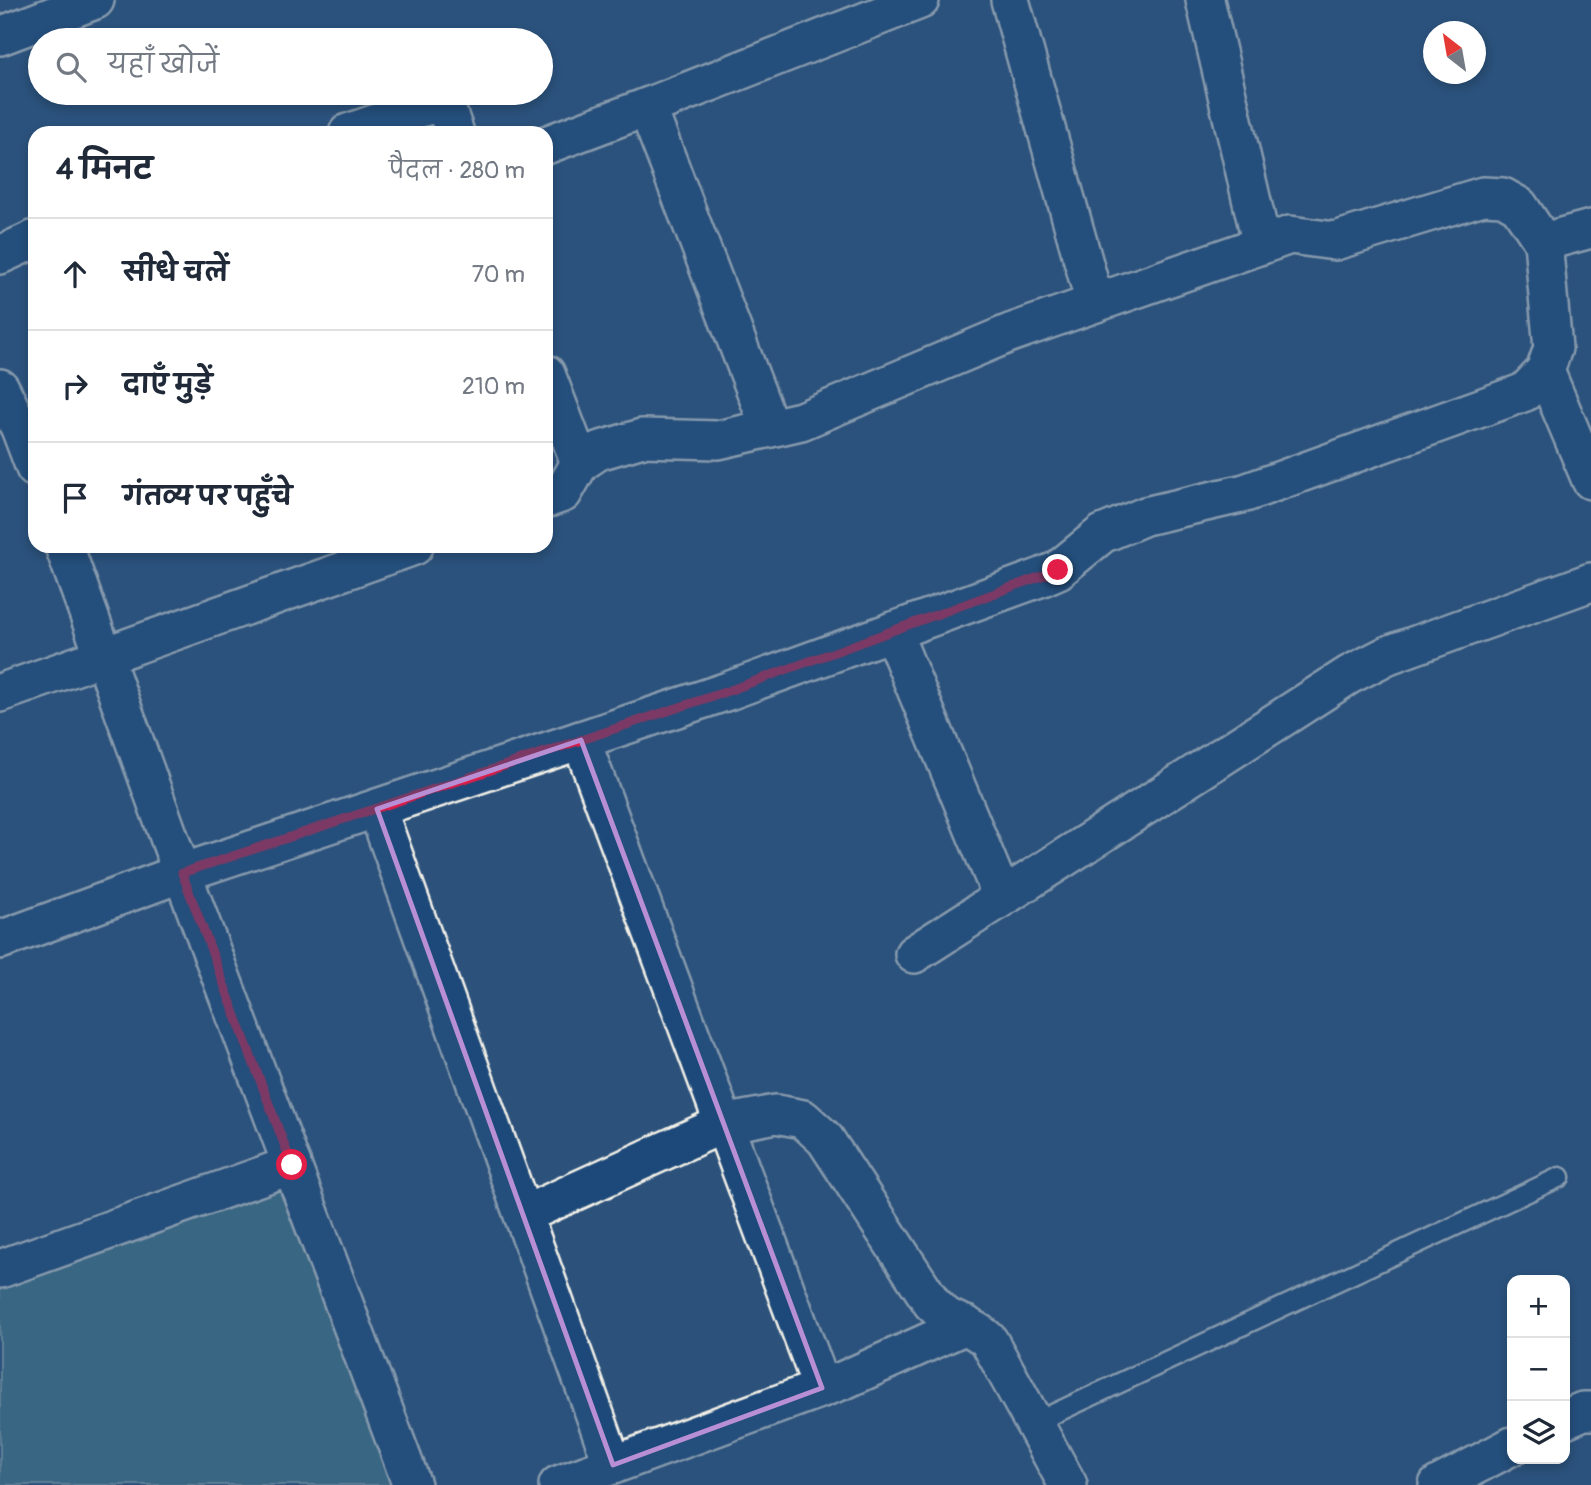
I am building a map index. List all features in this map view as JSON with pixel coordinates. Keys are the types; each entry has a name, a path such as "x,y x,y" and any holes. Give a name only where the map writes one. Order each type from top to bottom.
{"street":[{"path":"0,36 94,0"},
{"path":"553,142 920,0"},
{"path":"1010,0 1095,303"},
{"path":"1205,0 1262,245"},
{"path":"369,126 429,106 441,106 453,126"},
{"path":"648,107 770,428"},
{"path":"0,940 182,873 728,691 1058,570 1102,534 1145,516 1245,492 1525,392 1545,371 1553,348 1543,242 1519,206 1503,197 1483,196 1335,241 1290,236 1010,333 801,421 718,440 642,438 598,452 580,463 563,493 553,497"},
{"path":"1543,242 1591,229"},
{"path":"0,255 28,242"},
{"path":"1545,371 1591,480"},
{"path":"0,388 20,428 24,454"},
{"path":"553,392 580,463"},
{"path":"67,553 182,873 412,1485"},
{"path":"0,693 394,553"},
{"path":"914,954 1349,674 1388,655 1591,582"},
{"path":"892,631 1002,897"},
{"path":"581,740 822,1388"},
{"path":"377,809 613,1465"},
{"path":"523,1215 723,1124 776,1114 803,1119 825,1139 932,1303 947,1317 966,1325 989,1341 1068,1485"},
{"path":"0,1269 292,1165"},
{"path":"558,1485 844,1380 966,1325"},
{"path":"1570,1417 1583,1411 1591,1411"},
{"path":"1438,1485 1507,1449"}],"lane":[{"path":"1034,1423 1560,1177"}],"highlighted area":[{"path":"581,740 822,1388 613,1465 377,809"}],"green space":[{"path":"274,1176 392,1485 0,1485 0,1276"}],"route":[{"path":"292,1165 182,873 728,691 1058,570"}]}
